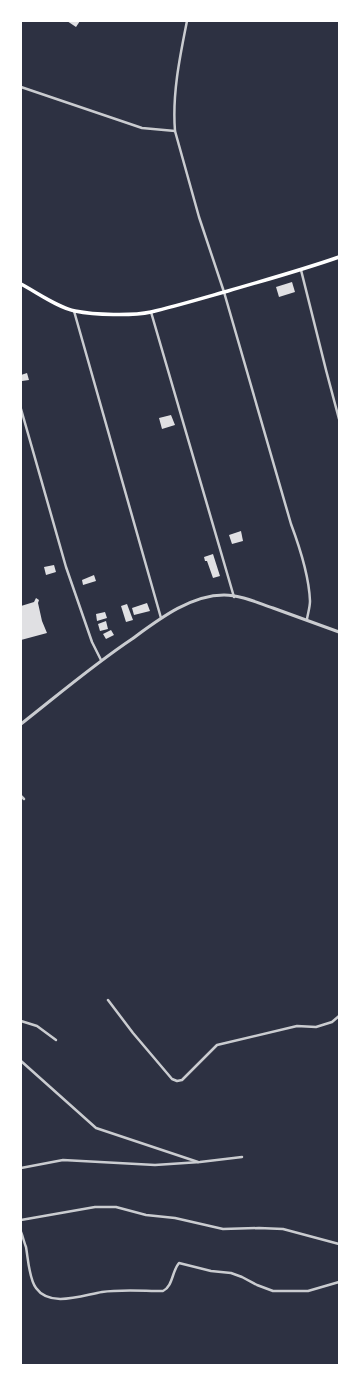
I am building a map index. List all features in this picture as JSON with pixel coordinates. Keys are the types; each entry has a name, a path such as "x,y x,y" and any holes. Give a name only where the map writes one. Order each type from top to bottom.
{"main road":[{"path":"21,284 55,303 74,311 108,314 151,312 301,270 339,257"}],"street":[{"path":"188,21 176,91 174,116 175,131 199,217 224,292 290,524 299,546 310,601 307,619"},
{"path":"21,87 142,128 175,131"},
{"path":"301,270 339,419"},
{"path":"74,311 161,618"},
{"path":"151,312 234,596"},
{"path":"21,409 66,567 92,642 101,660"},
{"path":"21,724 101,660 161,618 184,605 203,598 224,595 247,599 307,619 339,632"},
{"path":"21,796 24,799"},
{"path":"108,1000 133,1033 172,1079 177,1081 182,1080 217,1045 297,1026 316,1027 332,1022 339,1016"},
{"path":"21,1021 37,1026 56,1040"},
{"path":"21,1061 96,1128 200,1162"},
{"path":"21,1168 63,1160 155,1165 242,1158"},
{"path":"21,1220 95,1207 116,1207 146,1215 223,1229 283,1229 339,1244"},
{"path":"21,1232 26,1246 30,1272 35,1288 48,1296 59,1299 80,1297 103,1292 163,1291 169,1286 179,1263 211,1271 231,1273 273,1291 308,1291 339,1282"}],"building":[{"path":"67,21 80,21 76,27"},
{"path":"292,282 295,292 279,297 276,287"},
{"path":"27,373 29,380 22,381 21,375"},
{"path":"171,415 175,425 162,429 159,418"},
{"path":"241,531 243,541 232,544 229,535"},
{"path":"213,554 220,576 213,578 204,557"},
{"path":"54,565 56,572 46,575 44,567"},
{"path":"94,575 96,581 83,585 82,580"},
{"path":"36,598 39,600 38,603 42,621 47,633 21,640 21,606 34,602"},
{"path":"147,603 150,611 134,615 132,608"},
{"path":"127,604 133,620 126,622 121,606"},
{"path":"105,612 107,618 97,621 96,614"},
{"path":"106,621 108,629 100,631 98,624"},
{"path":"111,630 114,635 106,639 103,634"}]}
